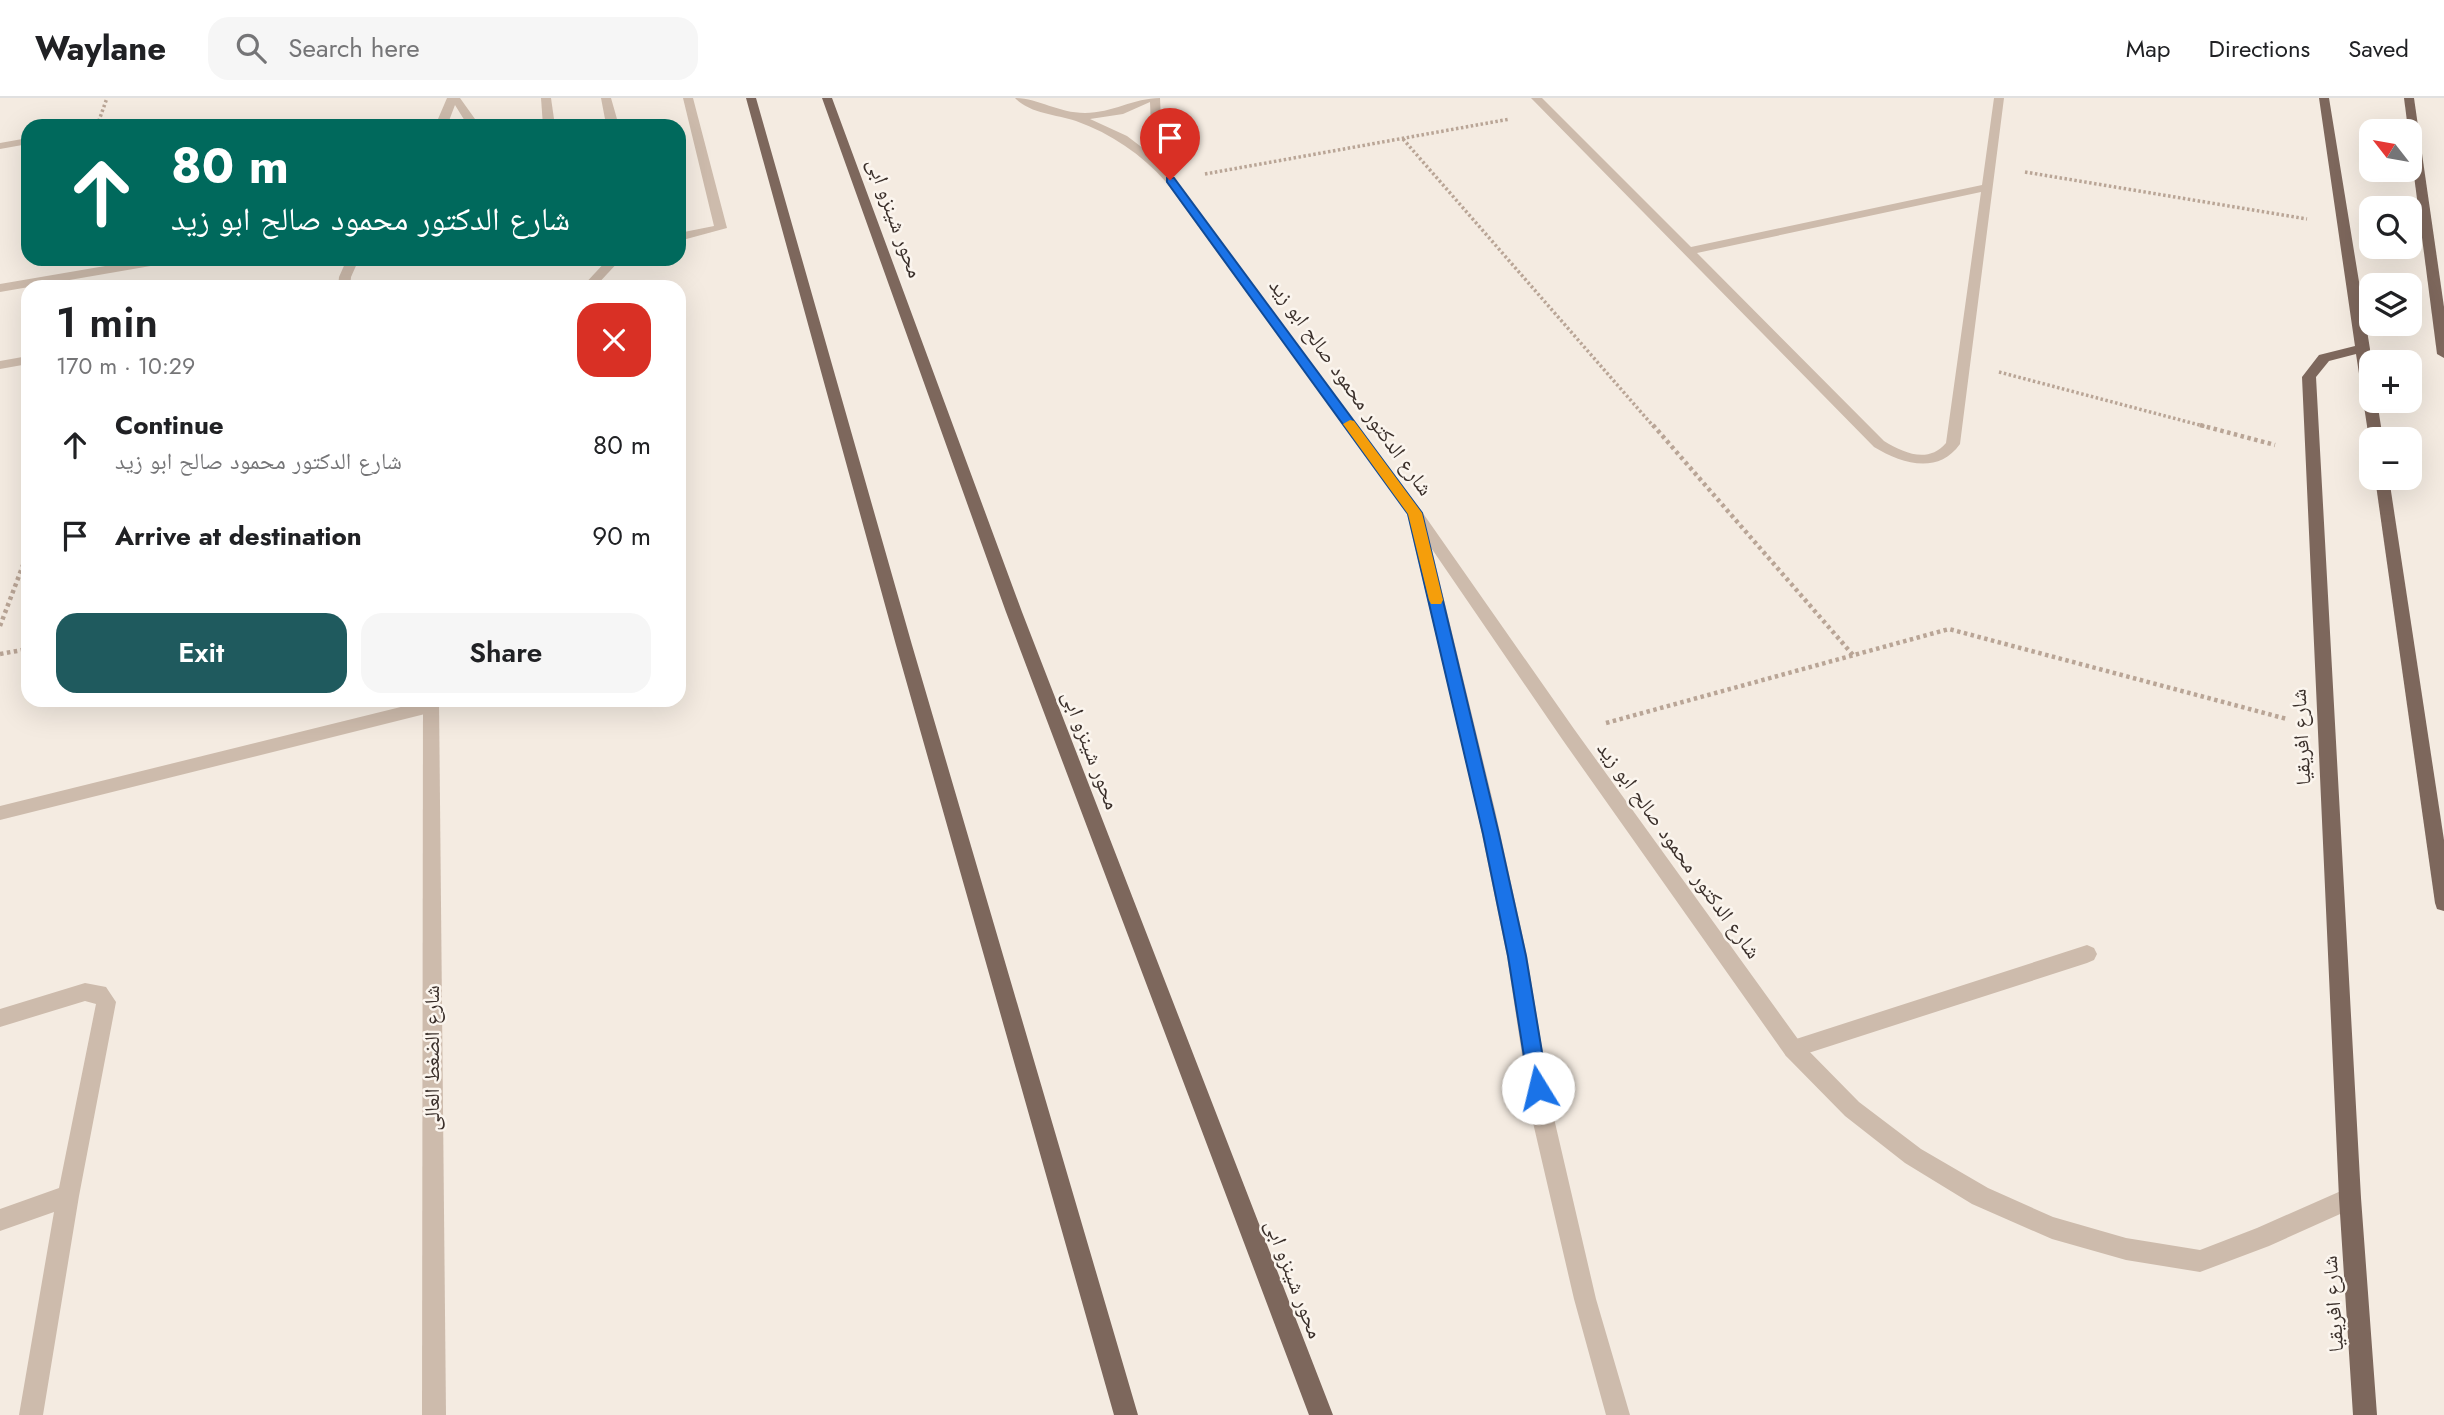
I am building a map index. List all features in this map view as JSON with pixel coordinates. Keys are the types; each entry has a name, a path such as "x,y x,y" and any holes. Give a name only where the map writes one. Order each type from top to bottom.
{"main road":[{"path":"751,98 904,645 1126,1415"},
{"name":"محور شينزو ابى","path":"827,98 1014,612 1321,1415"},
{"path":"2324,98 2374,427"},
{"path":"2409,98 2444,354"},
{"name":"شارع افريقيا","path":"2363,349 2325,357 2313,365 2309,377 2324,729 2365,1415"},
{"path":"2384,490 2444,903"}],"street":[{"path":"444,119 453,98 469,119"},
{"path":"546,98 548,119"},
{"path":"606,98 610,119"},
{"path":"686,236 721,228 688,98"},
{"path":"1020,98 1033,106 1065,114 1107,113 1127,109 1149,98"},
{"path":"1155,98 1158,165"},
{"path":"1536,98 1879,444 1894,454 1923,460 1933,460 1947,454 1953,444 1989,187 1998,98"},
{"name":"شارع الدكتور محمود صالح ابو زيد","path":"1065,114 1109,130 1145,152 1170,180 1415,513 1568,734 1793,1049 1852,1109 1913,1156 1980,1196 2052,1227 2126,1249 2200,1261 2261,1238 2350,1198"},
{"path":"0,146 21,142"},
{"path":"1688,251 1989,187"},
{"path":"46,280 127,266"},
{"path":"595,280 608,266"},
{"path":"0,288 21,284"},
{"path":"0,365 21,361"},
{"path":"1415,513 1503,889 1545,1127 1585,1299 1618,1415"},
{"path":"0,813 415,707"},
{"name":"شارع الضغط العالى","path":"431,707 434,1415"},
{"path":"1793,1049 2087,954"},
{"path":"0,1018 85,992 99,993 106,1002 68,1196 31,1415"},
{"path":"0,1220 68,1196"}],"path":[{"path":"100,119 107,98"},
{"path":"1170,180 1549,111"},
{"path":"1403,139 1853,655"},
{"path":"1990,166 2343,225"},
{"path":"1964,363 2312,455"},
{"path":"0,626 21,570"},
{"path":"1568,734 1949,629 2324,729"},
{"path":"0,654 21,650"}],"slow traffic":[{"path":"1350,424 1415,513 1436,600"}],"route":[{"path":"1170,180 1415,513 1491,834 1517,956 1538,1088"}]}
